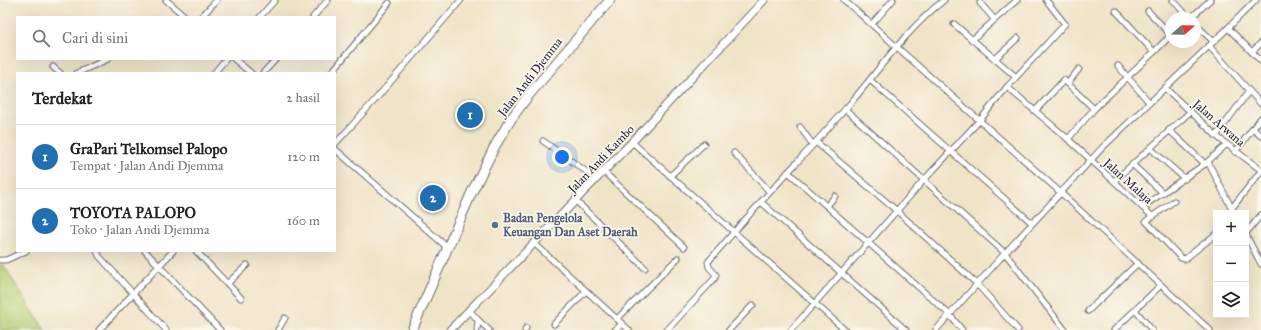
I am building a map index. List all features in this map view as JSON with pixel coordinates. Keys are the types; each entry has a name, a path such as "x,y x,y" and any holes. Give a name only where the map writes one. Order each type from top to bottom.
{"highway":[{"name":"Jalan Andi Djemma","path":"412,330 472,181 506,116 571,36 603,0"},
{"name":"Jalan Andi Djemma","path":"407,330 471,194 495,146 511,119 528,96 610,0"}],"street":[{"path":"166,0 185,16"},
{"path":"202,16 217,0"},
{"path":"261,16 275,0"},
{"path":"314,16 328,0"},
{"path":"336,143 462,0"},
{"name":"Jalan Andi Kambo","path":"450,330 604,172 764,0"},
{"path":"844,0 1060,192 1210,330"},
{"path":"872,24 893,0"},
{"path":"667,330 715,278 716,275 709,267 708,262 845,109 897,46 927,14 944,0"},
{"path":"972,40 1017,0"},
{"path":"791,330 1065,24 1046,0"},
{"path":"1173,0 1184,12"},
{"path":"1197,12 1210,0"},
{"path":"936,330 1090,160 1256,0"},
{"path":"332,72 389,3"},
{"path":"980,4 994,19"},
{"path":"1068,140 1094,109 1171,35 1148,11"},
{"path":"1116,12 1154,52"},
{"path":"954,24 1016,77"},
{"path":"1228,28 1261,62"},
{"path":"1201,30 1213,41"},
{"path":"995,59 1018,38"},
{"path":"1252,52 1261,43"},
{"path":"1209,46 1261,104"},
{"path":"79,72 106,60"},
{"path":"215,72 225,60"},
{"path":"235,60 250,72"},
{"path":"264,72 275,60"},
{"path":"1118,66 1149,102"},
{"path":"53,68 59,72"},
{"path":"1068,83 1078,69"},
{"path":"870,80 1032,223"},
{"path":"1035,111 1064,80 1094,109"},
{"name":"Jalan Malaja","path":"1007,87 1153,217"},
{"name":"Jalan Arwana","path":"1165,88 1226,145 1261,171"},
{"path":"1216,136 1249,91"},
{"path":"845,109 1005,253 1065,330"},
{"path":"1114,181 1190,112"},
{"path":"1235,152 1261,118"},
{"path":"800,127 814,143 897,211 978,284 1018,330"},
{"path":"1253,129 1261,136"},
{"path":"1169,130 1207,163 1232,210"},
{"path":"543,141 597,179"},
{"path":"632,142 845,330"},
{"path":"670,176 704,144"},
{"path":"1142,207 1207,163 1226,145"},
{"path":"1150,148 1185,179"},
{"path":"336,150 446,246"},
{"path":"734,153 770,192"},
{"path":"1132,165 1162,193"},
{"path":"1234,210 1261,171"},
{"path":"604,172 684,248"},
{"path":"788,172 949,314 962,330"},
{"path":"827,206 835,196"},
{"path":"576,201 645,268"},
{"path":"1174,201 1146,222 1183,259 1213,236"},
{"path":"761,202 906,330"},
{"path":"1249,230 1261,215"},
{"path":"1249,240 1260,260"},
{"path":"535,244 629,330"},
{"path":"0,260 6,260 24,252"},
{"path":"97,252 99,256 166,330"},
{"path":"146,252 220,330"},
{"path":"99,330 172,252"},
{"path":"197,252 241,298"},
{"path":"617,319 678,258"},
{"path":"1088,311 1138,263"},
{"path":"228,283 247,265"},
{"path":"1114,330 1161,285"},
{"path":"554,324 586,291"},
{"path":"729,330 753,305"},
{"path":"469,310 489,330"},
{"path":"1135,310 1152,330"},
{"path":"278,330 285,318"},
{"path":"477,330 478,320"},
{"path":"615,330 622,324"}],"green space":[{"path":"0,265 4,265 45,330 0,330"}],"place":[{"name":"GraPari Telkomsel Palopo","path":"470,115"},
{"name":"TOYOTA PALOPO","path":"433,198"},
{"name":"Badan Pengelola Keuangan Dan Aset Daerah","path":"495,225"}]}
